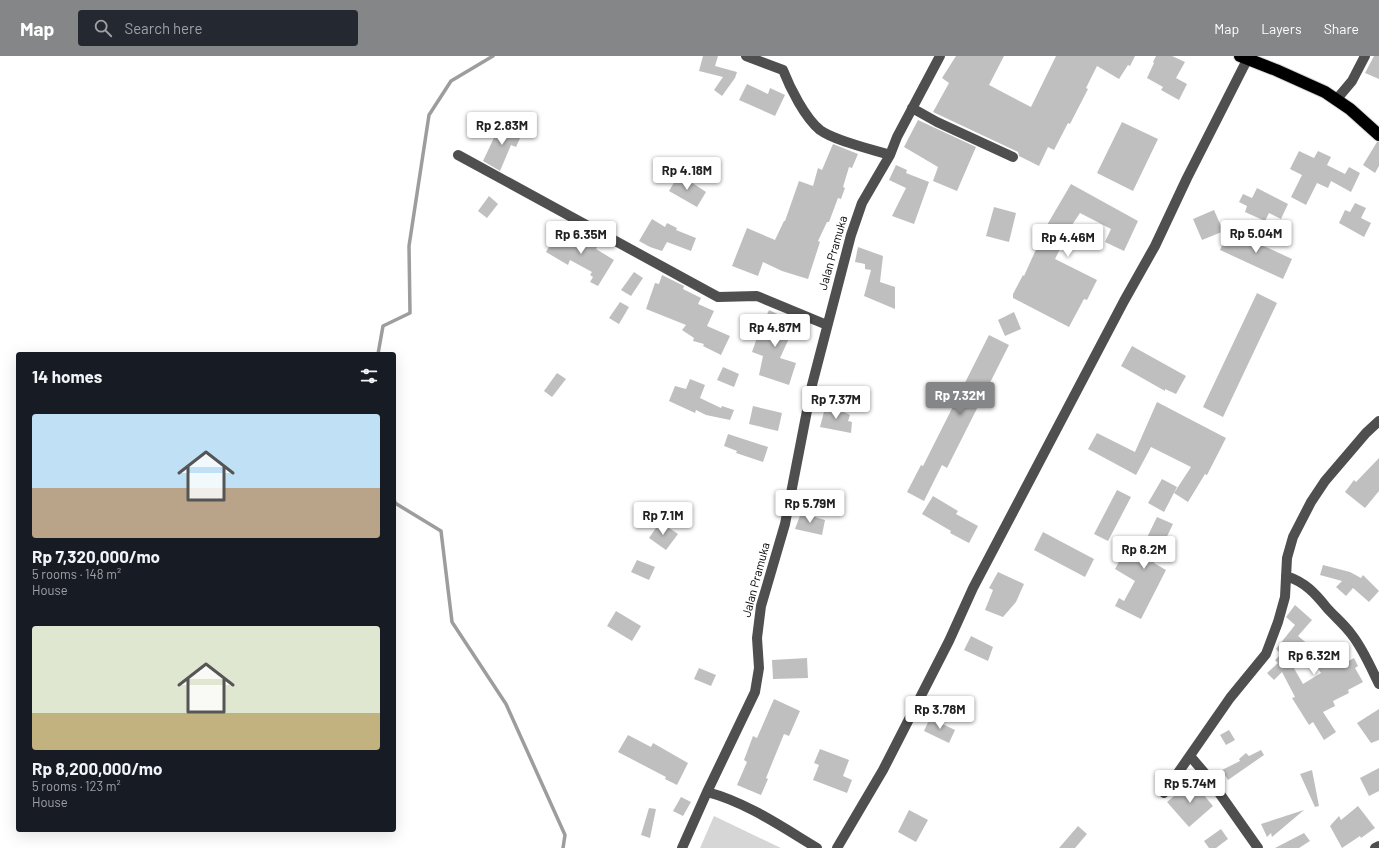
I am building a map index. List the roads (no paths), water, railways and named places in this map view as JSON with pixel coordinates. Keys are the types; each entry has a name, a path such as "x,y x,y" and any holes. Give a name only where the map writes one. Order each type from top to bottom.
{"highway":[{"path":"1251,58 1325,92 1350,109 1379,135"}],"street":[{"path":"746,56 783,70 796,96 812,121 821,130 854,144 890,155"},
{"name":"Jalan Pramuka","path":"682,848 706,792 756,686 759,668 757,638 758,621 784,524 812,385 828,325 837,282 862,203 890,155 897,137 940,56"},
{"path":"1336,100 1352,81 1365,56"},
{"path":"837,848 883,770 949,641 973,588 1124,301 1155,246 1187,178 1251,58"},
{"path":"912,108 937,122 1013,157"},
{"path":"458,155 718,297 757,296 828,325"},
{"path":"1164,793 1230,698 1266,654 1285,597 1287,558 1293,537 1311,502 1325,481 1366,433 1379,421"},
{"path":"1286,576 1305,584 1318,595 1328,609 1338,618 1353,636 1379,684"},
{"path":"1190,756 1208,777 1258,848"},
{"path":"706,792 725,797 743,806 816,848"},
{"path":"1375,848 1379,846"}],"waterway":[{"path":"378,352 383,326 410,313 409,246 429,115 451,81 493,56"},
{"path":"396,504 441,531 452,622 506,704 565,835 563,848"}]}
